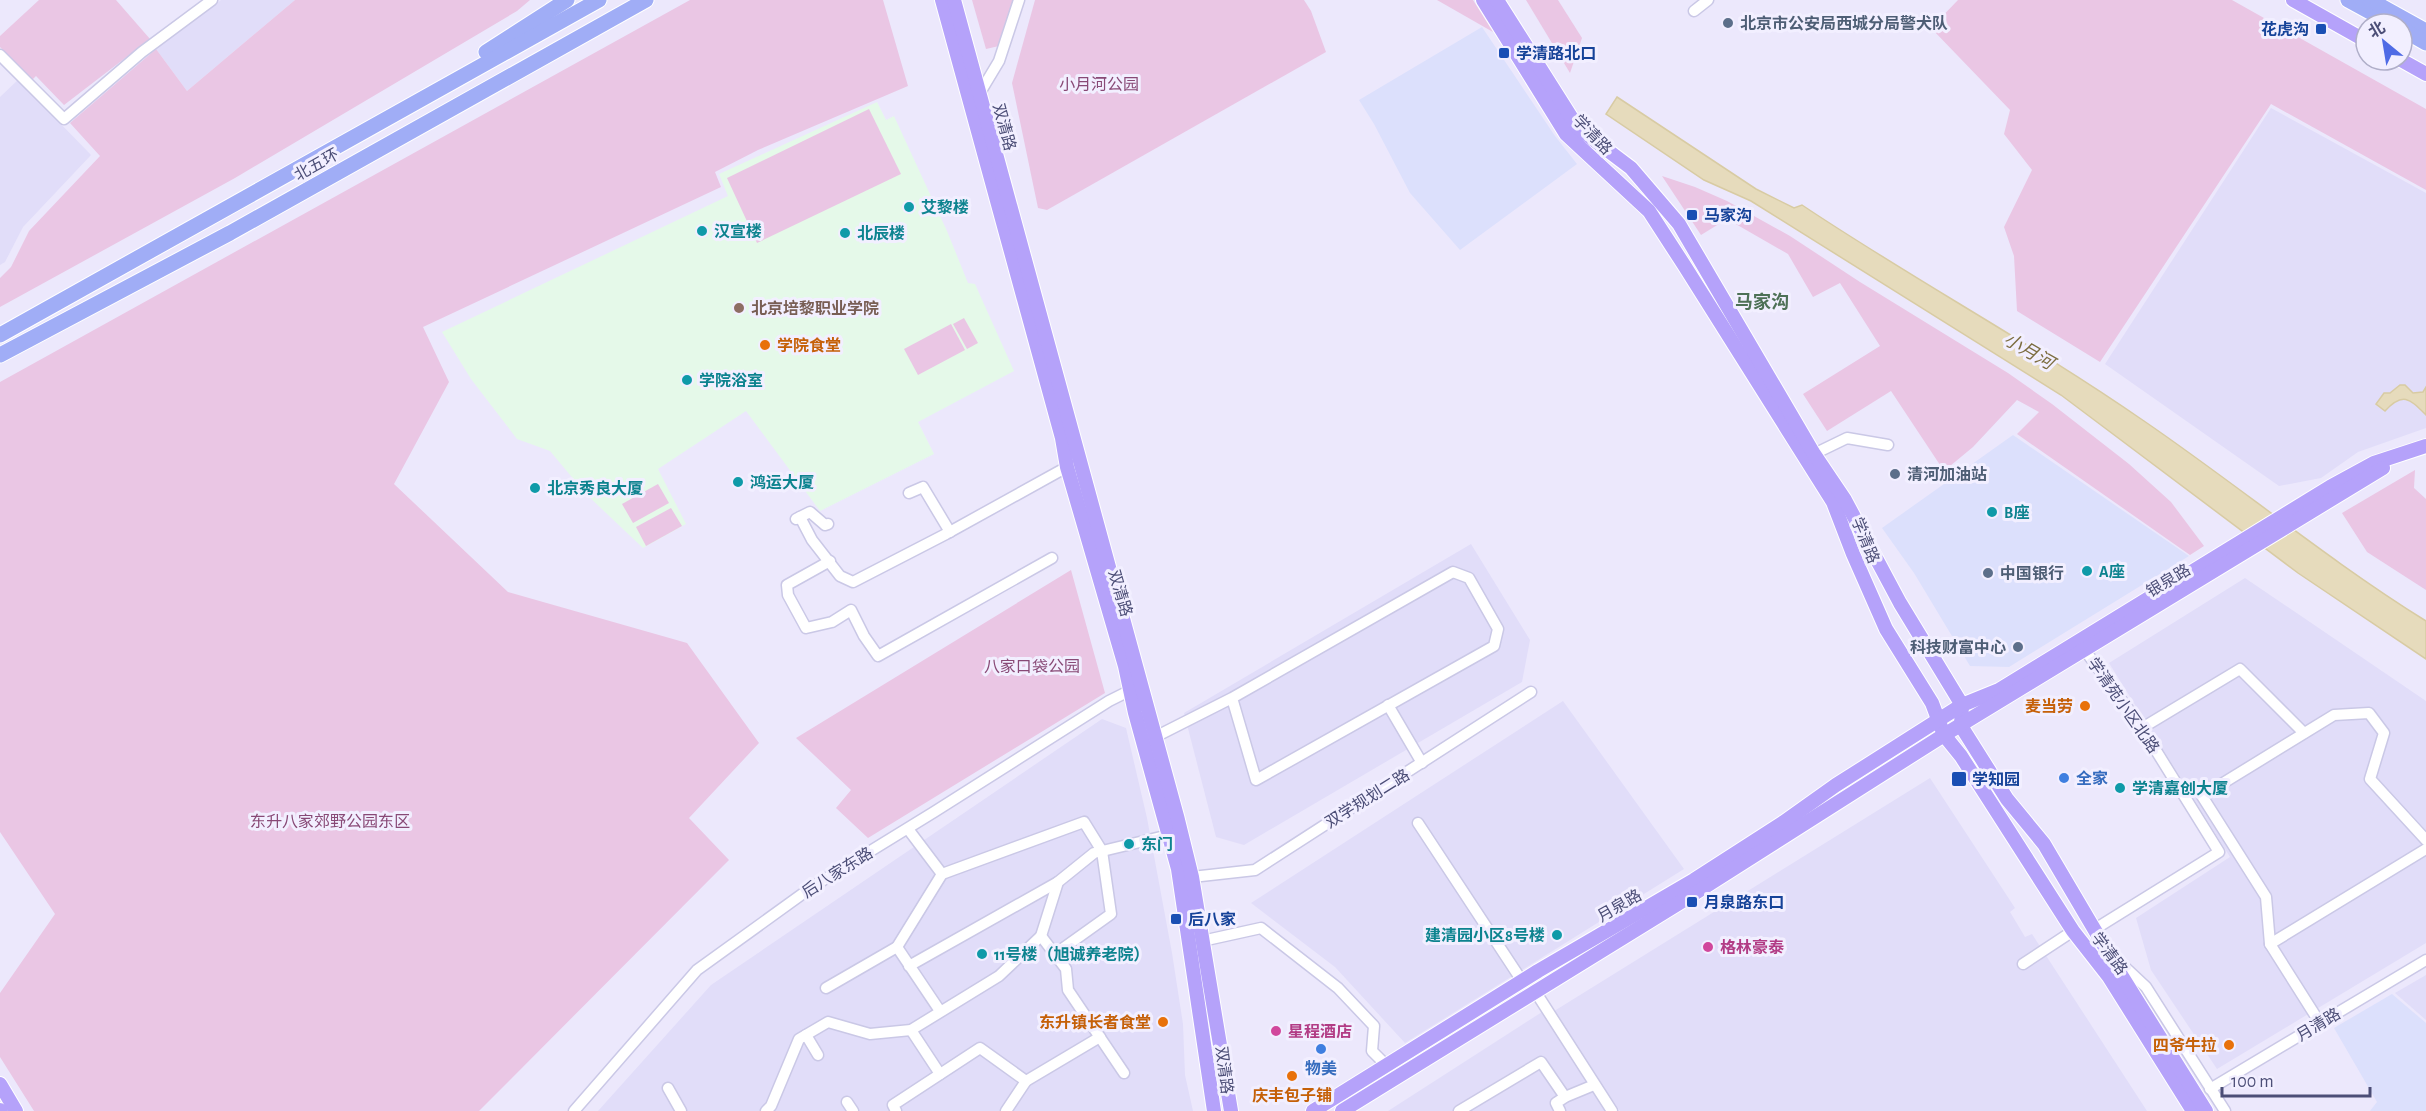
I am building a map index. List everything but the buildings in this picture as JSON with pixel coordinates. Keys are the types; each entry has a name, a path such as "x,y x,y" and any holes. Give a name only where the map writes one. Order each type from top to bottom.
{"highway":[{"path":"370,128 567,0"},
{"name":"北五环","path":"0,335 598,0"},
{"name":"北五环","path":"0,355 230,233 646,0"},
{"path":"2348,0 2370,12"},
{"path":"2370,0 2426,31"}],"main road":[{"path":"942,0 970,106"},
{"path":"954,0 980,94"},
{"name":"学清路","path":"1483,0 1566,134 1649,211 1690,275 1833,502 1886,629 1932,703 1944,735 1966,764 2073,931 2109,977 2193,1111"},
{"name":"学清路","path":"1497,0 1578,128 1631,168 1679,224 1814,454 1845,500 1900,603 1962,705"},
{"path":"2293,0 2354,33"},
{"name":"双清路","path":"980,94 1081,467 1136,687 1187,918 1214,1111"},
{"name":"双清路","path":"970,106 1062,438 1066,467 1136,687 1155,737 1192,877 1231,1111"},
{"name":"银泉路","path":"1944,735 2311,505 2408,452 2426,446"},
{"name":"银泉路","path":"1938,721 1962,705 1999,690 2233,554"},
{"path":"1961,726 1962,705"},
{"name":"月泉路","path":"1313,1111 1522,981 1694,880 1784,822 1836,785 1938,721"},
{"name":"学清路","path":"1961,726 2007,799 2044,844 2205,1111"},
{"name":"月泉路","path":"1342,1111 1725,874 1944,735"},
{"path":"0,1084 16,1111"}],"street":[{"path":"2,61 64,119 142,52 212,0"},
{"name":"双清路","path":"970,106 980,94 999,61 1020,0"},
{"path":"1694,11 1708,0"},
{"path":"1814,454 1847,438 1888,445"},
{"path":"828,524 825,525 810,512 798,518 840,576 853,582 950,532 1066,467 1081,467"},
{"path":"909,493 923,487 950,532"},
{"path":"830,561 787,585 788,595 806,628 832,622 851,610 864,636 878,656 1052,558"},
{"path":"1155,737 1232,698 1453,572 1469,578 1498,629 1494,646 1257,780 1232,698"},
{"name":"学清苑小区北路","path":"2084,649 2142,728 2219,852 2095,929"},
{"path":"2142,728 2240,669 2304,733"},
{"name":"后八家东路","path":"574,1111 697,970 812,887 1136,687"},
{"name":"双学规划二路","path":"1192,877 1255,870 1531,692"},
{"path":"1388,705 1422,763"},
{"path":"2319,1023 2270,944 2266,897 2202,796 2334,715 2369,713 2384,733 2370,779 2426,840"},
{"path":"826,988 897,947 942,874 1084,822 1102,851 1111,914 1054,954"},
{"path":"1418,823 1522,981"},
{"path":"908,829 942,874"},
{"path":"909,966 1058,882 1094,853 1169,834"},
{"path":"2270,944 2426,849"},
{"path":"767,1111 799,1039 828,1022 870,1034 911,1030 999,976 1041,936 1058,882"},
{"path":"1202,941 1261,928 1338,988 1374,1026 1372,1051 1386,1065"},
{"path":"2023,964 2073,931"},
{"path":"1041,936 1066,969 1068,990 1124,1073"},
{"path":"897,947 940,1011"},
{"name":"学清路","path":"2109,952 2146,987 2225,1111"},
{"name":"月清路","path":"2210,1089 2426,960"},
{"path":"1535,991 1612,1111"},
{"path":"911,1030 940,1074"},
{"path":"806,1035 818,1055"},
{"path":"1006,1111 1026,1081 1100,1037"},
{"path":"897,1111 894,1105 980,1048 1026,1081"},
{"path":"1459,1111 1541,1062 1565,1097"},
{"path":"1560,1111 1556,1103 1594,1085"},
{"path":"668,1088 681,1111"}],"shaded area":[{"path":"221,0 295,0 187,91 156,49"},
{"path":"1482,27 1555,136 1577,164 1460,250 1410,193 1359,100"},
{"path":"18,80 91,155 23,227 5,262 0,265 0,97"},
{"name":"北京培黎职业学院","path":"877,102 886,120 894,116 947,231 968,283 975,284 1014,371 918,422 934,454 820,511 746,411 658,469 686,524 643,548 586,494 550,451 517,439 471,379 442,332 728,196 719,174"},
{"path":"2271,108 2426,193 2426,428 2358,452 2321,478 2279,486 2105,364"},
{"name":"科技财富中心","path":"2013,435 2189,556 2009,667 1970,666 1914,573 1882,528"},
{"path":"1471,544 1530,640 1522,682 1244,845 1216,837 1184,713"},
{"path":"2245,578 2426,701 2426,943 2217,1069 2151,970 2136,918 2230,857 2109,663"},
{"path":"1563,701 1684,869 1405,1043 1335,967 1251,903"},
{"path":"1102,719 1126,728 1147,818 1172,953 1183,1024 1185,1075 1193,1111 598,1111 711,985"},
{"path":"1930,778 2015,908 2010,912 2025,937 2032,934 2147,1111 1620,1111 1551,1013"},
{"path":"2426,975 2426,1020 2395,993"},
{"path":"2392,994 2426,1023 2426,1111 2370,1111 2377,1102 2334,1028"},
{"path":"1542,1012 1605,1111 1388,1111"}],"green space":[{"path":"39,0 116,0 150,39 64,105 36,76 32,80 0,47 0,36"},
{"path":"295,0 530,0 517,11 235,178 0,307 0,278 11,267 29,231 100,156 70,123 156,49 187,91"},
{"name":"东升八家郊野公园东区","path":"690,0 883,0 908,86 758,150 715,172 721,187 423,327 449,382 394,484 508,592 687,643 759,743 689,818 729,860 479,1111 34,1111 0,1057 0,993 55,914 0,832 0,382"},
{"path":"972,0 1015,0 999,46 986,49"},
{"name":"小月河公园","path":"1035,0 1304,0 1311,11 1326,52 1047,210 1038,208 1012,83"},
{"path":"1437,0 1473,0 1493,32"},
{"path":"1526,0 1558,0 1582,38 1570,73"},
{"path":"1958,0 2232,0 2354,69 2354,72 2360,72 2426,109 2426,190 2271,104 2100,362 2017,311 2014,256 2004,227 2032,170 2004,134 2010,110 1931,28"},
{"path":"869,109 901,174 757,243 727,178"},
{"path":"1662,176 1727,201 1790,236 2008,373 2129,464 2171,502 2204,546 2190,555 2017,434 2039,412 2017,400 1973,447 1944,471 1891,391 1827,431 1803,394 1880,346 1840,283 1813,297 1788,254 1727,219 1701,235"},
{"path":"964,318 978,343 967,349 953,324"},
{"path":"951,324 965,350 918,375 904,349"},
{"path":"2415,470 2414,488 2426,499 2426,590 2367,552 2342,513"},
{"path":"658,484 669,503 633,523 622,504"},
{"path":"671,508 682,526 646,546 636,527"},
{"name":"八家口袋公园","path":"1071,570 1105,693 868,838 836,808 851,790 796,738"}],"water":[{"name":"小月河","path":"1617,97 1756,189 1794,208 1802,205 2059,365 2144,421 2354,573 2426,621 2426,659 2298,573 2061,395 1751,201 1704,180 1606,114"},
{"path":"2400,385 2405,385 2413,393 2423,392 2426,387 2426,415 2411,401 2402,399 2385,411 2376,404 2384,393 2390,393"}],"place":[{"name":"北京市公安局西城分局警犬队","path":"1728,23"},
{"name":"花虎沟","path":"2321,29"},
{"name":"学清路北口","path":"1504,53"},
{"name":"艾黎楼","path":"909,207"},
{"name":"马家沟","path":"1692,215"},
{"name":"汉宣楼","path":"702,231"},
{"name":"北辰楼","path":"845,233"},
{"name":"北京培黎职业学院","path":"739,308"},
{"name":"学院食堂","path":"765,345"},
{"name":"学院浴室","path":"687,380"},
{"name":"清河加油站","path":"1895,474"},
{"name":"鸿运大厦","path":"738,482"},
{"name":"北京秀良大厦","path":"535,488"},
{"name":"B座","path":"1992,512"},
{"name":"A座","path":"2087,571"},
{"name":"中国银行","path":"1988,573"},
{"name":"科技财富中心","path":"2018,647"},
{"name":"麦当劳","path":"2085,706"},
{"name":"全家","path":"2064,778"},
{"name":"学知园","path":"1959,779"},
{"name":"学清嘉创大厦","path":"2120,788"},
{"name":"东门","path":"1129,844"},
{"name":"月泉路东口","path":"1692,902"},
{"name":"后八家","path":"1176,919"},
{"name":"建清园小区8号楼","path":"1557,935"},
{"name":"格林豪泰","path":"1708,947"},
{"name":"11号楼（旭诚养老院）","path":"982,954"},
{"name":"东升镇长者食堂","path":"1163,1022"},
{"name":"星程酒店","path":"1276,1031"},
{"name":"四爷牛拉","path":"2229,1045"},
{"name":"物美","path":"1321,1049"},
{"name":"庆丰包子铺","path":"1292,1076"}],"district":[{"name":"马家沟","path":"1762,302"}]}
